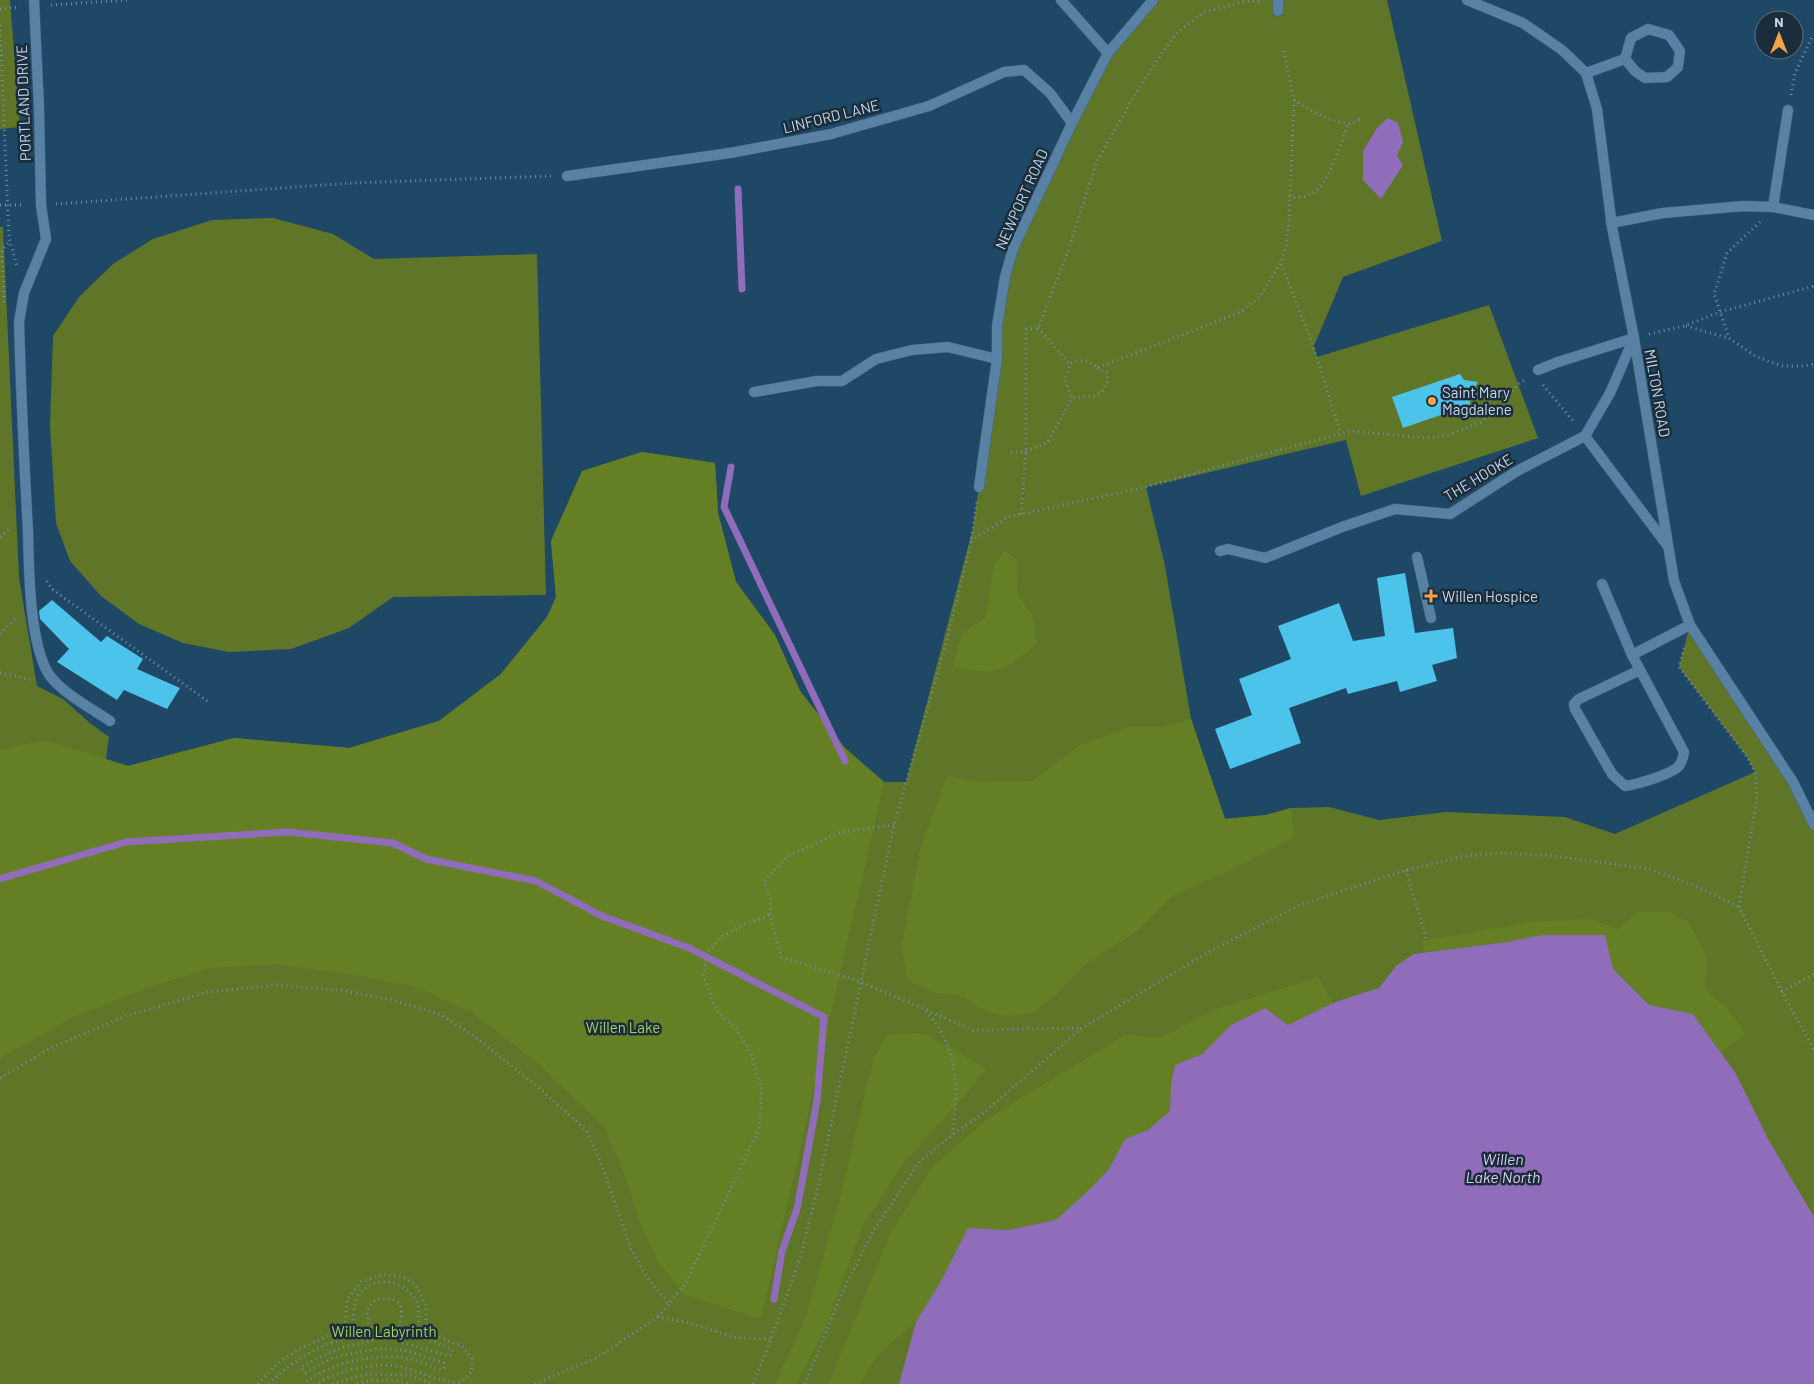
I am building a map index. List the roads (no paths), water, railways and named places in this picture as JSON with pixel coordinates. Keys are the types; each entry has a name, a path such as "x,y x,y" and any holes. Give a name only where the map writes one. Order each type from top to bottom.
{"street":[{"path":"1061,0 1108,53 1153,0"},
{"path":"1278,0 1278,11"},
{"name":"MILTON ROAD","path":"1466,0 1524,23 1562,50 1586,74 1597,109 1611,223 1634,338 1674,582 1690,625 1793,782 1814,825"},
{"name":"PORTLAND DRIVE","path":"35,3 41,205 46,239 24,293 19,322 29,573 39,647 49,674 64,690 110,722"},
{"path":"1648,28 1669,35 1680,51 1678,66 1667,77 1645,78 1635,71 1625,59 1631,38 1648,28"},
{"name":"NEWPORT ROAD","path":"979,487 997,359 997,326 1005,277 1013,249 1072,123 1108,53"},
{"path":"1586,74 1625,59"},
{"name":"LINFORD LANE","path":"567,176 730,153 830,134 929,106 1004,72 1024,70 1050,93 1072,123"},
{"path":"1774,207 1788,110"},
{"path":"1611,223 1692,210 1744,206 1774,207 1814,215"},
{"path":"1536,372 1558,362 1634,338"},
{"path":"1634,338 1610,394 1586,436 1669,548"},
{"path":"754,392 817,381 842,381 876,359 912,350 948,347 997,359"},
{"name":"THE HOOKE","path":"1220,551 1228,549 1265,558 1342,527 1395,509 1450,514 1517,471 1586,436"},
{"path":"1417,557 1430,618"},
{"path":"1602,584 1632,655 1684,752 1683,760 1671,771 1625,786 1612,774 1575,709 1574,704 1579,699 1640,670"},
{"path":"1632,655 1690,625"}],"water":[{"path":"1388,118 1398,123 1403,141 1397,156 1403,165 1381,199 1363,180 1363,151 1377,128"},
{"name":"Willen Lake North","path":"1543,935 1605,935 1613,969 1649,1005 1693,1014 1736,1074 1768,1139 1814,1217 1814,1384 899,1384 916,1322 941,1281 968,1228 1009,1230 1056,1220 1109,1169 1125,1139 1148,1130 1170,1111 1171,1083 1175,1065 1202,1054 1231,1025 1265,1008 1288,1025 1333,1003 1379,988 1396,966 1414,954 1507,942"}],"waterway":[{"path":"738,189 742,289"},
{"path":"731,467 724,507 845,761"},
{"path":"0,879 126,842 288,832 393,843 426,859 536,881 602,916 689,948 824,1017 817,1101 797,1209 782,1251 774,1299"}],"place":[{"name":"Saint Mary Magdalene","path":"1432,401"},
{"name":"Willen Hospice","path":"1431,596"}],"park label":[{"name":"Willen Lake","path":"623,1027"},
{"name":"Willen Labyrinth","path":"384,1331"}]}
